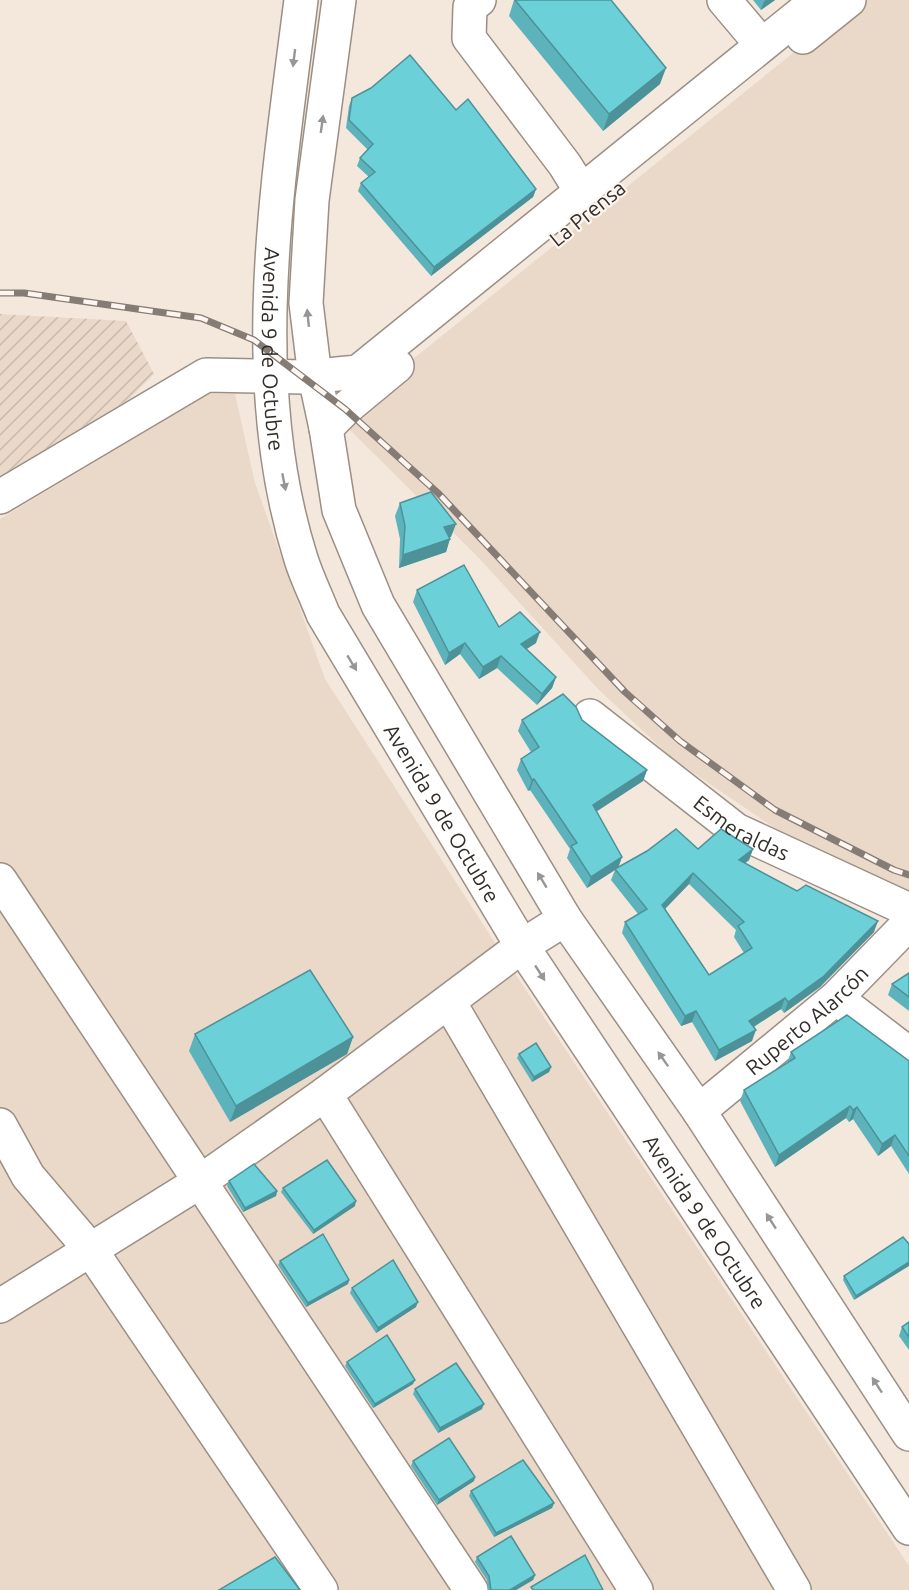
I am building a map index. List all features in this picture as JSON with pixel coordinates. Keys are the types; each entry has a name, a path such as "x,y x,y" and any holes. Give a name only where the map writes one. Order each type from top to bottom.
{"main road":[{"name":"Avenida 9 de Octubre","path":"301,0 277,195 270,294 271,375 275,435 301,559 323,614 522,946 909,1528"},
{"name":"Avenida 9 de Octubre","path":"339,0 312,200 306,303 315,376 339,510 378,605 565,919 699,1111 909,1434"},
{"path":"479,0 470,7 469,38 565,165 581,191"},
{"path":"724,0 762,45"},
{"name":"La Prensa","path":"0,497 206,375 315,376 358,372 818,0"},
{"name":"La Prensa","path":"326,428 354,401 849,0"},
{"name":"Esmeraldas","path":"590,717 736,830 909,910"},
{"path":"0,880 471,1590"},
{"path":"0,1305 201,1181 325,1094 522,946 565,919"},
{"name":"Ruperto Alarcón","path":"699,1111 836,998 909,923"},
{"path":"836,998 909,1054"},
{"path":"449,1002 790,1589"},
{"path":"325,1094 636,1590"},
{"path":"0,1125 28,1176 90,1249 321,1590"}],"shaded area":[{"path":"859,0 909,0 909,895 788,837 673,759 599,690 479,558 347,427 356,405"},
{"path":"0,314 126,321 154,374 128,400 0,476"},
{"path":"209,394 235,394 255,483 325,679 506,960 909,1566 909,1590 0,1590 0,519"}],"building":[{"path":"515,0 611,0 666,68 609,114"},
{"path":"410,55 456,110 468,99 536,189 434,267 361,183 375,172 360,158 373,144 349,120 352,98 371,88"},
{"path":"431,492 456,524 444,527 450,539 403,555 405,526 400,503"},
{"path":"464,565 499,627 520,612 540,632 521,644 556,677 542,694 501,656 483,667 465,643 449,653 417,590"},
{"path":"563,694 576,707 582,720 647,770 593,805 622,857 591,877 571,846 577,843 534,779 532,780 521,759 539,747 522,720"},
{"path":"676,829 698,849 721,829 753,849 739,860 797,891 806,885 878,921 824,976 788,1002 785,998 749,1021 756,1030 719,1050 696,1011 685,1016 625,922 647,909 615,869 647,851","holes":["693,873 744,922 738,926 752,948 709,975 662,905"]},
{"path":"310,970 353,1037 236,1106 195,1034"},
{"path":"909,973 909,997 892,984"},
{"path":"847,1015 909,1061 909,1156 895,1135 882,1144 857,1107 853,1110 850,1106 779,1155 744,1090 795,1058 791,1052"},
{"path":"536,1043 551,1067 534,1077 519,1054"},
{"path":"327,1160 356,1201 314,1230 283,1188"},
{"path":"254,1164 277,1191 245,1208 229,1181"},
{"path":"323,1234 349,1280 308,1303 280,1261"},
{"path":"903,1237 909,1244 909,1262 856,1296 844,1276"},
{"path":"393,1260 418,1302 378,1328 352,1288"},
{"path":"909,1322 909,1337 902,1327"},
{"path":"387,1335 415,1380 375,1404 347,1362"},
{"path":"456,1363 484,1404 440,1428 415,1389"},
{"path":"449,1438 475,1477 439,1500 413,1461"},
{"path":"523,1460 554,1503 496,1533 471,1491"},
{"path":"511,1536 535,1575 510,1590 491,1590 489,1576 477,1557"},
{"path":"585,1555 603,1590 533,1590 531,1587"},
{"path":"275,1557 300,1590 219,1590"}],"railway":[{"path":"0,293 24,293 201,318 254,340 345,409 438,493 625,692 680,741 775,810 894,870 909,875"}]}
